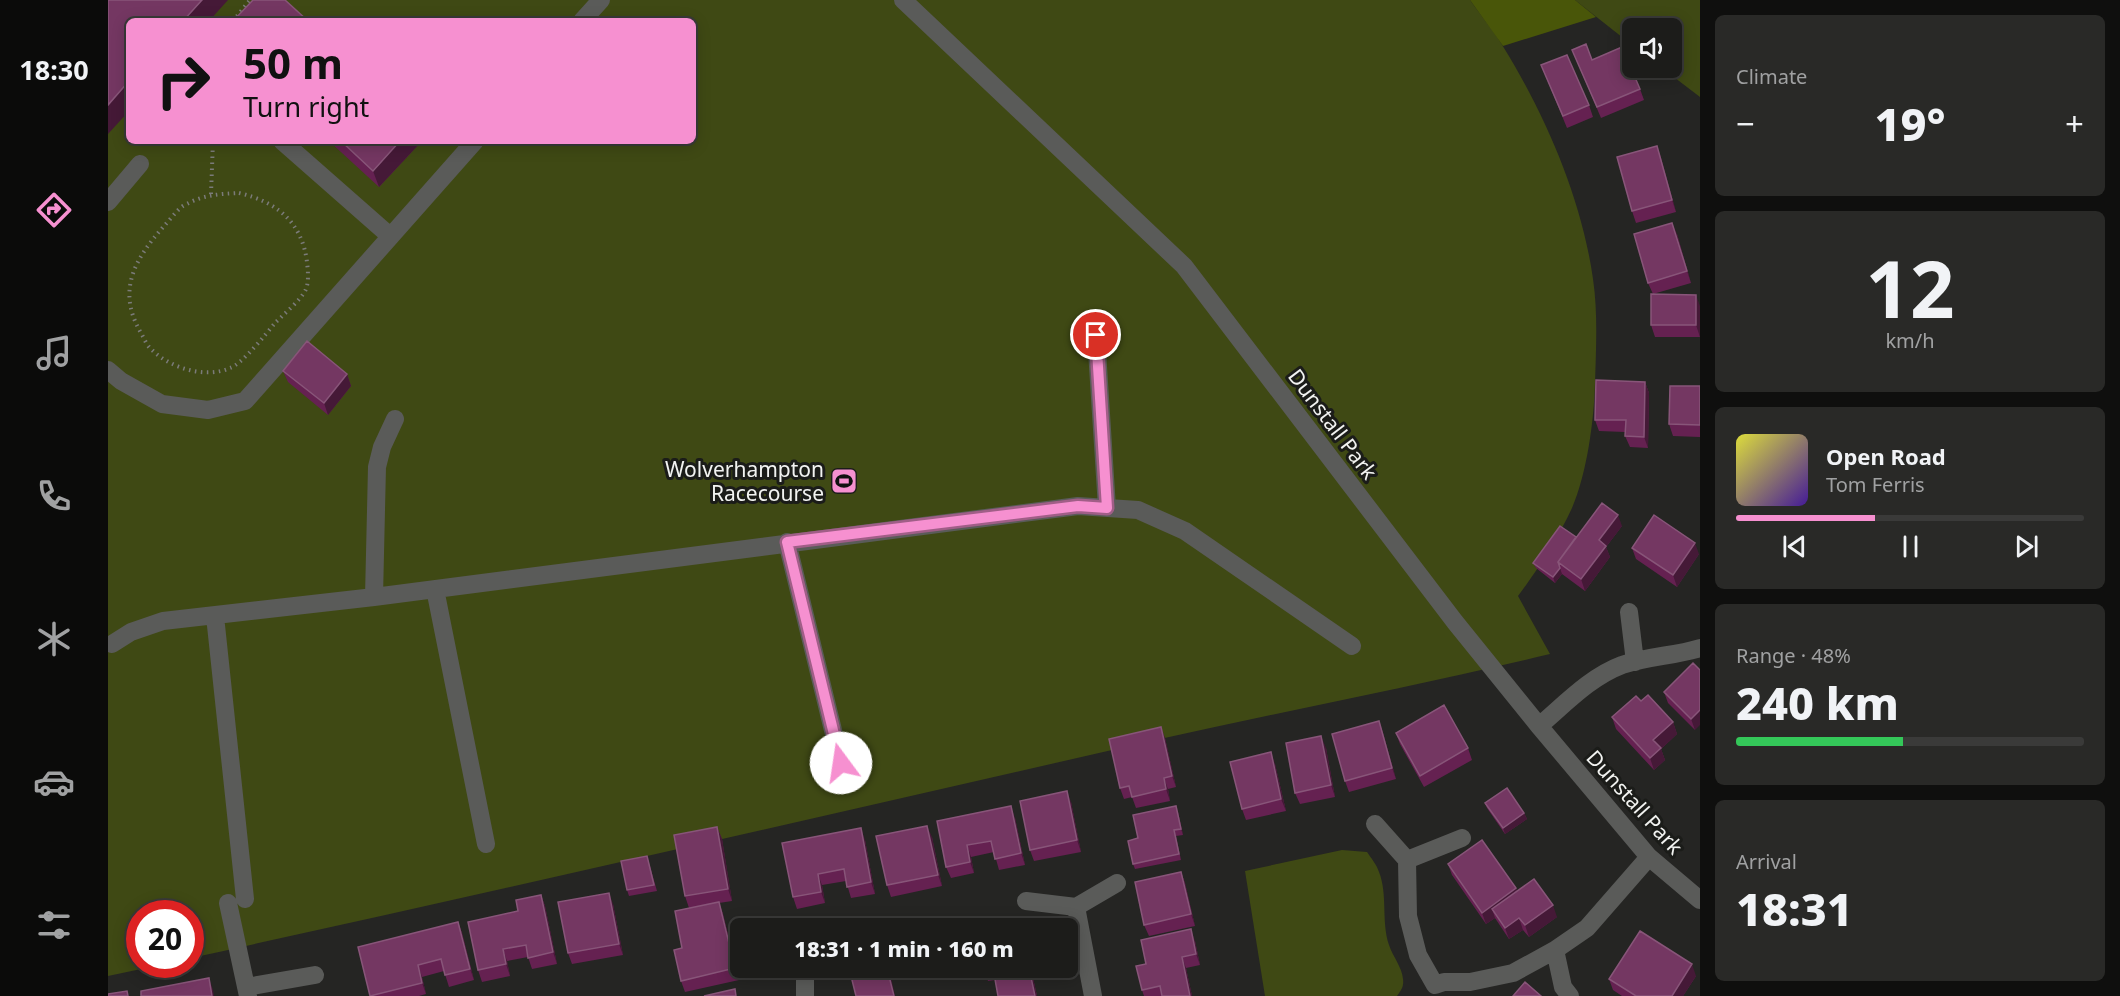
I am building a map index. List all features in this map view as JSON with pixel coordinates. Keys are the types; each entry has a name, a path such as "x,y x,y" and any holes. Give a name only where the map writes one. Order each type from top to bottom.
{"street":[{"path":"585,18 601,0"},
{"name":"Dunstall Park","path":"903,0 1184,266 1455,622 1539,726 1649,857 1700,900"},
{"path":"285,144 390,236"},
{"path":"108,370 121,381 162,404 207,410 245,401 472,144"},
{"path":"108,202 140,165"},
{"path":"1096,335 1107,508"},
{"path":"374,597 377,467 382,447 395,419"},
{"path":"112,644 131,632 164,621 374,597 1078,506 1138,510 1185,531 1352,646"},
{"path":"787,542 841,763"},
{"path":"435,589 486,844"},
{"path":"1629,612 1635,662"},
{"path":"215,616 236,901 247,992 315,975"},
{"path":"1539,726 1598,676 1635,662 1700,648"},
{"path":"1375,824 1407,860 1408,916 1418,955 1431,991 1444,982 1470,982 1513,973 1555,950 1587,928 1649,857"},
{"path":"1407,860 1462,838"},
{"path":"1026,902 1076,907 1117,883"},
{"path":"1076,907 1093,996"},
{"path":"1555,950 1563,987 1570,996"},
{"path":"804,978 804,996"}],"path":[{"path":"235,18 250,0"},
{"path":"211,194 213,144"},
{"path":"211,194 239,194 258,198 280,210 297,228 306,248 309,273 306,291 255,346 231,368 205,373 173,365 150,348 137,326 130,300 131,273 145,247 181,207 211,194"}],"green space":[{"name":"Wolverhampton Racecourse","path":"108,0 1470,0 1496,36 1519,74 1548,130 1580,219 1595,292 1594,398 1589,447 1582,479 1572,508 1560,531 1518,596 1550,654 1160,739 204,955 204,900 126,900 126,972 108,976"},
{"path":"1470,0 1575,0 1596,17 1503,46"},
{"path":"1575,0 1700,0 1700,97 1675,78 1682,78 1682,18 1622,18 1622,37"},
{"path":"1342,850 1367,852 1378,869 1382,881 1385,927 1402,975 1401,990 1397,996 1265,996 1245,871"}],"building":[{"path":"108,0 202,0 186,18 126,18 126,84 108,105"},
{"path":"253,0 285,0 305,18 236,18"},
{"path":"1586,44 1592,60 1622,47 1622,78 1635,78 1640,89 1597,107 1572,50"},
{"path":"1567,55 1589,105 1563,116 1541,65"},
{"path":"344,144 397,144 373,171"},
{"path":"1657,146 1672,200 1632,211 1617,157"},
{"path":"1672,223 1687,271 1648,283 1634,234"},
{"path":"1651,294 1696,295 1696,325 1651,325"},
{"path":"307,341 347,374 324,403 283,371"},
{"path":"1596,380 1645,382 1644,437 1625,436 1626,420 1595,420"},
{"path":"1670,386 1700,386 1700,425 1669,424"},
{"path":"1602,503 1618,515 1599,540 1606,546 1581,579 1558,562"},
{"path":"1654,515 1695,543 1673,575 1632,548"},
{"path":"1560,526 1576,537 1558,562 1560,568 1553,577 1533,563"},
{"path":"1693,663 1700,670 1700,710 1691,719 1664,692"},
{"path":"1648,695 1673,722 1653,740 1661,748 1650,758 1612,717 1636,696 1641,701"},
{"path":"1444,705 1468,748 1420,776 1396,733"},
{"path":"1379,721 1392,768 1345,781 1332,734"},
{"path":"1161,727 1172,776 1164,778 1166,789 1132,797 1129,786 1120,788 1109,739"},
{"path":"1321,736 1331,785 1295,793 1286,743"},
{"path":"1271,752 1281,799 1242,809 1230,762"},
{"path":"1507,788 1524,813 1503,828 1485,803"},
{"path":"1067,791 1077,840 1030,850 1020,801"},
{"path":"1011,806 1021,853 995,859 991,841 967,845 970,862 946,867 937,821"},
{"path":"1176,806 1181,829 1174,830 1179,854 1133,864 1128,841 1138,838 1133,815"},
{"path":"927,826 938,875 887,885 876,836"},
{"path":"717,827 728,889 685,896 674,835"},
{"path":"861,828 871,882 847,887 844,869 818,874 821,892 793,897 782,843"},
{"path":"1482,840 1516,888 1482,913 1448,864"},
{"path":"647,856 654,885 627,890 621,861"},
{"path":"1181,872 1191,914 1144,925 1135,882"},
{"path":"1534,879 1553,905 1525,925 1519,918 1505,928 1492,909"},
{"path":"609,893 619,944 568,953 558,902"},
{"path":"541,895 553,952 528,958 526,945 503,949 506,964 478,970 468,922 518,911 516,900"},
{"path":"719,902 730,947 730,969 681,981 674,950 682,948 675,911"},
{"path":"458,922 470,969 445,975 441,959 418,965 422,983 370,996 358,947"},
{"path":"1191,929 1196,954 1182,957 1190,996 1162,996 1160,986 1142,990 1136,966 1146,964 1141,940"},
{"path":"1640,931 1692,964 1672,996 1636,996 1609,979"},
{"path":"209,978 212,996 141,996 141,991"},
{"path":"852,978 890,978 894,996 856,996"},
{"path":"995,978 1031,978 1035,996 998,996"},
{"path":"1525,982 1541,996 1513,996"},
{"path":"735,989 736,996 704,996"},
{"path":"127,991 128,996 108,996 108,994"}],"place":[{"name":"Wolverhampton Racecourse","path":"844,481"}],"route":[{"path":"841,763 787,542 1078,506 1107,508 1096,335"}]}
